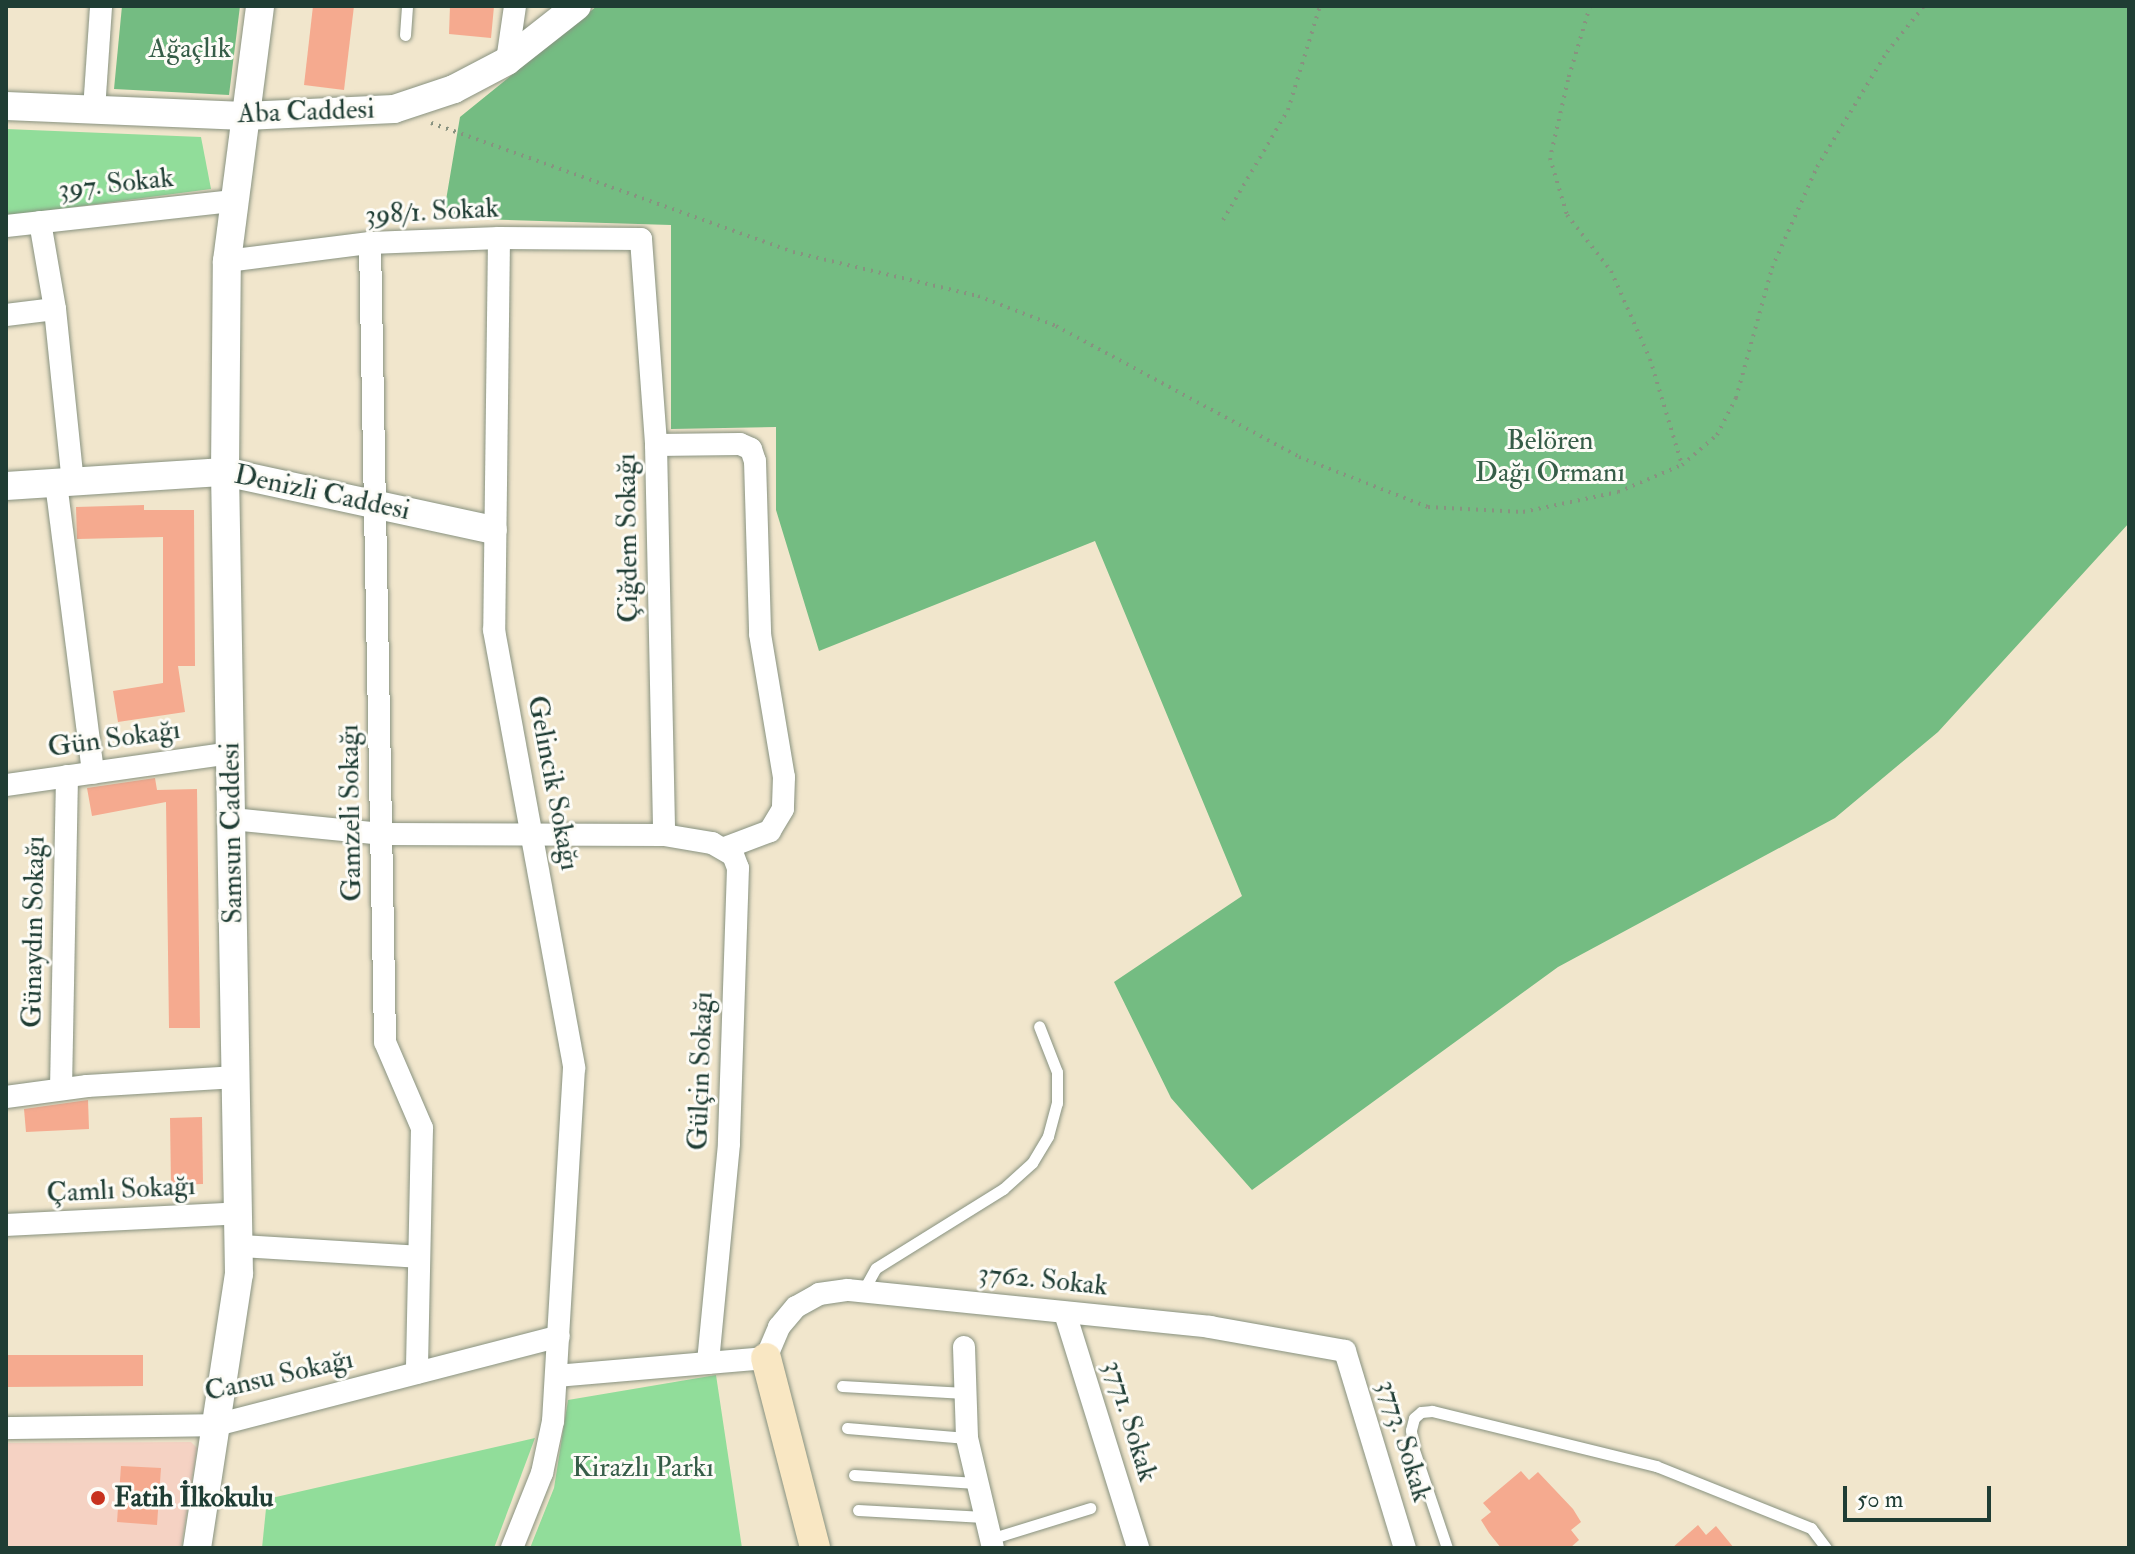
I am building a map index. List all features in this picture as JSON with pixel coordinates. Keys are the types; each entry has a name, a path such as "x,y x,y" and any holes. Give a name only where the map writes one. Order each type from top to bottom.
{"main road":[{"path":"766,1358 815,1548"}],"street":[{"path":"94,110 101,6"},
{"name":"Samsun Caddesi","path":"197,1548 236,1301 240,1246 225,472 227,261 232,201 260,6"},
{"path":"507,61 515,6"},
{"name":"Aba Caddesi","path":"6,106 245,116 394,109 454,89 507,61 577,6"},
{"name":"397. Sokak","path":"6,226 232,201"},
{"path":"40,222 55,309 65,482 93,773"},
{"name":"398/1. Sokak","path":"227,261 370,243 499,238 641,239"},
{"name":"Gelincik Sokağı","path":"499,238 494,630 574,1059 553,1421 542,1473 512,1548"},
{"name":"Çiğdem Sokağı","path":"641,239 656,445 664,835"},
{"name":"Gamzeli Sokağı","path":"370,243 385,1042 422,1128 417,1373"},
{"path":"6,315 55,309"},
{"path":"232,819 381,834 664,835 725,848 770,831 783,809 784,777 760,634 755,461 751,449 740,444 656,445"},
{"name":"Denizli Caddesi","path":"6,486 225,472 493,530"},
{"name":"Gün Sokağı","path":"6,785 230,753"},
{"name":"Günaydın Sokağı","path":"61,1089 67,776"},
{"name":"Gülçin Sokağı","path":"708,1363 729,1144 738,868 725,848"},
{"path":"6,1097 61,1089 237,1077"},
{"name":"Çamlı Sokağı","path":"6,1225 239,1213"},
{"path":"240,1246 419,1257"},
{"name":"3762. Sokak","path":"766,1358 779,1327 796,1307 819,1294 863,1292 1210,1327 1345,1351"},
{"name":"3771. Sokak","path":"1065,1313 1138,1548"},
{"name":"Cansu Sokağı","path":"6,1428 216,1425 559,1336"},
{"path":"964,1347 967,1438 992,1544"},
{"name":"3773. Sokak","path":"1345,1351 1405,1548"},
{"path":"556,1376 766,1358"}],"lane":[{"path":"405,35 407,6"},
{"path":"863,1292 876,1268 1003,1189 1032,1163 1048,1136 1057,1103 1057,1072 1039,1026"},
{"path":"842,1386 965,1393"},
{"path":"1447,1548 1414,1450 1411,1430 1414,1418 1421,1412 1432,1411 1656,1466 1811,1528 1826,1548"},
{"path":"847,1428 967,1438"},
{"path":"854,1475 976,1483"},
{"path":"992,1544 1090,1508"},
{"path":"858,1510 984,1517"}],"path":[{"path":"1223,220 1288,110 1320,6"},
{"path":"1590,6 1568,80 1550,158 1567,215 1611,271 1644,346 1682,465"},
{"path":"394,109 793,252 978,296 1056,326 1299,457 1428,507 1523,512 1618,492 1682,465 1717,435 1736,398 1772,268 1817,167 1887,52 1924,6"}],"shaded area":[{"name":"Fatih İlkokulu","path":"191,1442 197,1448 181,1548 6,1548 6,1443"}],"green space":[{"name":"Ağaçlık","path":"122,6 240,6 229,95 114,89"},
{"name":"Belören Dağı Ormanı","path":"597,6 2129,6 2129,523 1938,732 1835,818 1558,967 1252,1190 1171,1098 1114,982 1242,896 1095,541 819,651 776,510 776,427 671,429 671,225 443,218 460,117"},
{"path":"6,129 201,137 211,189 6,216"},
{"name":"Kirazlı Parkı","path":"716,1375 742,1548 530,1548 554,1488 568,1400"},
{"name":"Kirazlı Parkı","path":"535,1438 494,1548 262,1548 267,1499"}],"building":[{"path":"313,6 354,6 344,90 304,85"},
{"path":"450,6 494,6 491,38 449,34"},
{"path":"144,505 144,510 194,510 195,666 178,666 185,712 118,722 113,691 163,683 163,537 77,539 76,507"},
{"path":"155,778 157,790 197,789 200,1028 169,1028 166,802 92,816 87,788"},
{"path":"88,1100 89,1129 26,1132 24,1109"},
{"path":"202,1117 203,1184 171,1185 170,1118"},
{"path":"6,1355 143,1355 143,1386 6,1387"},
{"path":"121,1466 161,1468 157,1525 117,1522"},
{"path":"1521,1471 1529,1480 1538,1472 1573,1509 1581,1522 1571,1530 1579,1540 1570,1548 1501,1548 1489,1533 1481,1520 1491,1512 1483,1503"},
{"path":"1698,1525 1706,1535 1716,1526 1734,1548 1672,1548"}],"place":[{"name":"Fatih İlkokulu","path":"98,1498"}]}
